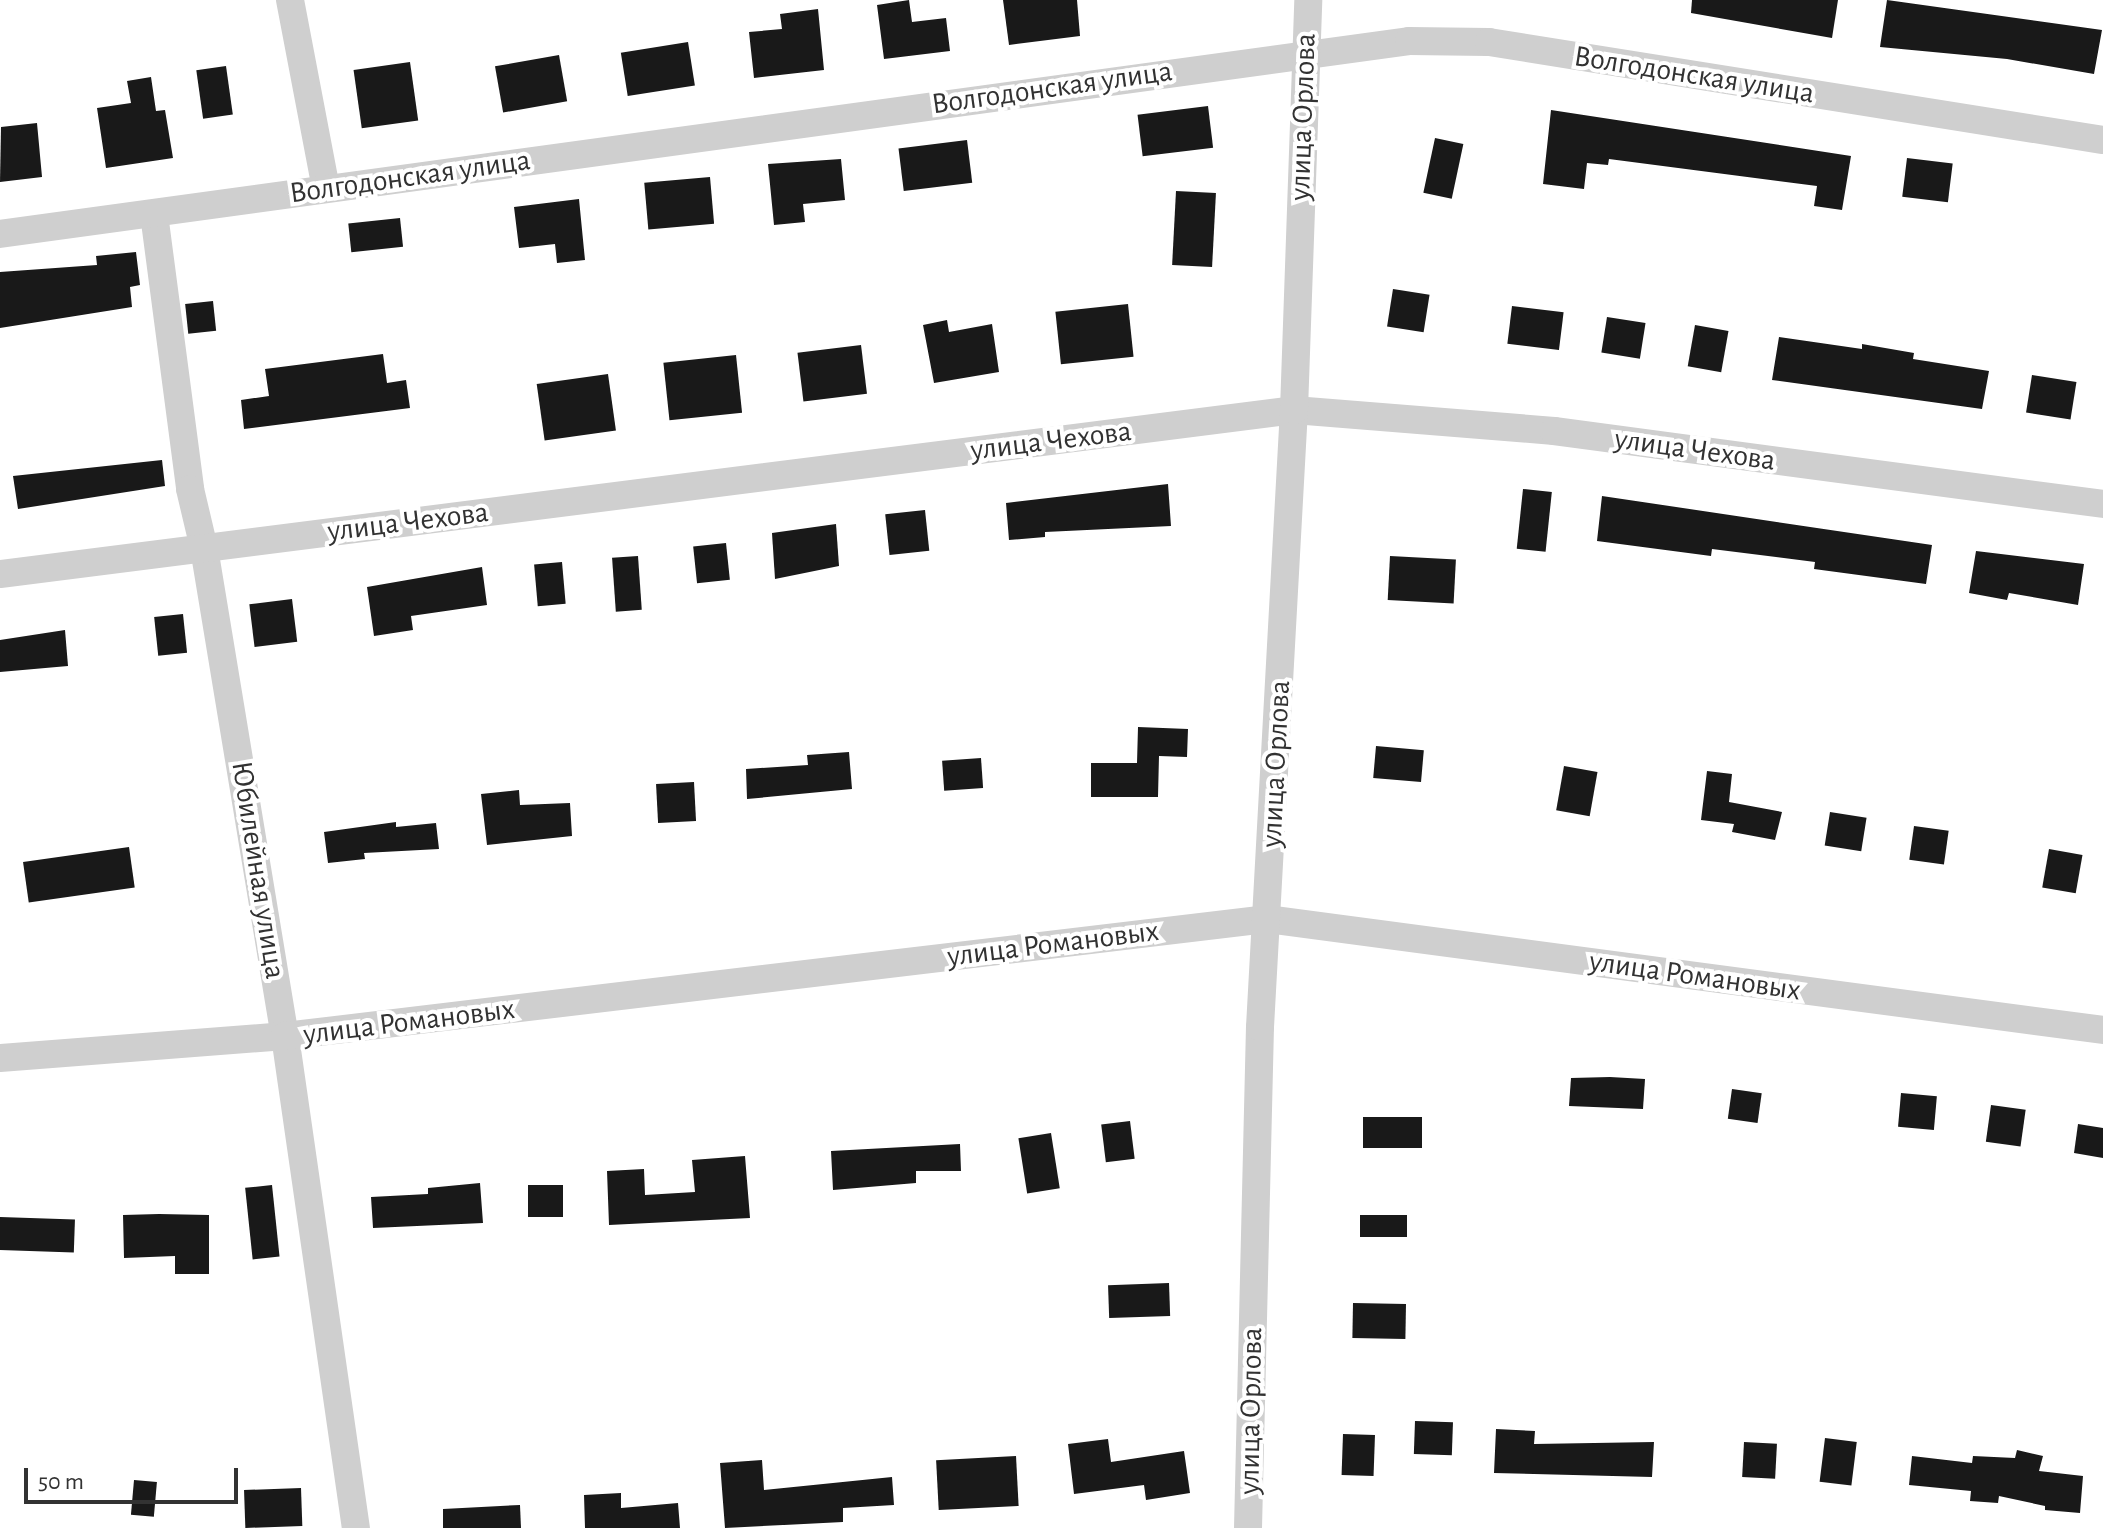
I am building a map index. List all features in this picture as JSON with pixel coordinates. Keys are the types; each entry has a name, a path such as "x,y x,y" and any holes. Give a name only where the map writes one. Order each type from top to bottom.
{"street":[{"path":"290,0 326,188"},
{"name":"улица Орлова","path":"1248,1528 1260,1027 1294,410 1308,0"},
{"name":"Волгодонская улица","path":"0,234 1409,41 1489,42 2103,140"},
{"name":"Юбилейная улица","path":"154,214 190,489 204,548 285,1036 356,1528"},
{"name":"улица Чехова","path":"0,574 1294,410 1554,431 2103,504"},
{"name":"улица Романовых","path":"0,1058 285,1036 1268,919 2103,1030"}],"building":[{"path":"909,0 912,22 946,18 950,51 884,59 877,5"},
{"path":"1003,0 1077,0 1080,36 1009,45"},
{"path":"1692,0 1838,0 1832,38 1691,13"},
{"path":"1887,0 2102,30 2094,74 2007,59 1880,47"},
{"path":"818,9 824,70 754,78 749,32 782,29 780,14"},
{"path":"688,42 695,85 628,96 621,53"},
{"path":"559,55 567,101 503,113 495,66"},
{"path":"410,62 418,120 362,128 354,70"},
{"path":"226,66 233,115 203,119 196,70"},
{"path":"151,77 156,111 165,110 173,158 106,168 97,108 131,103 127,81"},
{"path":"1208,106 1213,148 1143,156 1138,115"},
{"path":"1551,110 1851,156 1842,210 1814,206 1817,186 1609,159 1608,165 1587,163 1584,189 1543,184"},
{"path":"37,123 42,177 0,182 1,127"},
{"path":"1435,138 1463,144 1452,199 1423,193"},
{"path":"967,140 972,183 904,191 899,148"},
{"path":"1907,158 1953,164 1948,202 1902,197"},
{"path":"841,159 845,200 803,204 805,222 774,225 768,164"},
{"path":"710,177 714,224 648,230 644,183"},
{"path":"1176,191 1216,193 1212,267 1172,265"},
{"path":"579,199 585,260 557,263 555,244 519,248 514,207"},
{"path":"400,218 403,247 351,252 348,223"},
{"path":"136,252 140,285 130,287 132,307 0,328 0,272 97,265 96,256"},
{"path":"1393,289 1430,295 1424,332 1387,327"},
{"path":"213,301 216,331 188,334 185,304"},
{"path":"1128,304 1134,357 1061,364 1055,312"},
{"path":"1512,306 1564,312 1559,350 1507,344"},
{"path":"1607,317 1646,323 1640,359 1601,353"},
{"path":"947,320 949,332 992,324 999,372 934,383 923,325"},
{"path":"1695,325 1728,331 1721,372 1688,366"},
{"path":"1779,337 1862,349 1862,344 1914,353 1913,359 1989,371 1982,409 1772,380"},
{"path":"861,345 867,394 803,401 797,353"},
{"path":"383,354 387,383 406,380 410,408 244,429 241,400 269,396 265,369"},
{"path":"736,355 742,413 669,420 663,363"},
{"path":"608,374 616,430 545,440 537,384"},
{"path":"2032,375 2076,382 2071,420 2026,413"},
{"path":"162,460 165,486 18,509 13,476"},
{"path":"1168,484 1171,526 1045,532 1045,537 1009,540 1006,503"},
{"path":"1523,489 1552,492 1546,552 1517,549"},
{"path":"1602,496 1932,545 1926,584 1814,569 1815,562 1712,549 1711,556 1597,541"},
{"path":"925,510 929,551 890,555 885,514"},
{"path":"836,524 839,566 775,579 772,533"},
{"path":"726,543 730,580 697,583 693,546"},
{"path":"1976,551 2084,564 2078,605 2009,593 2007,600 1969,593"},
{"path":"638,556 642,610 616,612 612,558"},
{"path":"1390,556 1456,559 1454,603 1388,600"},
{"path":"562,562 566,604 538,606 534,564"},
{"path":"482,567 487,605 411,616 413,630 374,636 367,587"},
{"path":"292,599 297,642 255,647 249,604"},
{"path":"183,614 187,653 158,656 154,617"},
{"path":"65,630 68,666 0,672 0,640"},
{"path":"1138,727 1188,729 1187,757 1159,756 1158,797 1091,797 1091,763 1137,763"},
{"path":"1376,746 1424,750 1421,782 1373,778"},
{"path":"849,752 852,789 747,799 746,769 808,765 807,755"},
{"path":"981,758 983,788 944,791 942,761"},
{"path":"1564,766 1597,772 1590,816 1556,810"},
{"path":"1707,771 1732,774 1729,802 1782,812 1775,840 1732,832 1734,824 1701,820"},
{"path":"694,782 696,821 658,823 656,784"},
{"path":"519,790 520,805 570,803 572,836 487,845 481,794"},
{"path":"1830,812 1867,818 1861,851 1825,846"},
{"path":"396,822 396,827 436,823 439,849 364,853 365,859 328,863 324,832"},
{"path":"1914,826 1949,831 1944,865 1909,860"},
{"path":"129,847 135,888 29,902 23,862"},
{"path":"2049,849 2082,855 2076,893 2042,887"},
{"path":"1571,1078 1645,1079 1643,1109 1569,1106"},
{"path":"1732,1089 1762,1093 1758,1123 1728,1119"},
{"path":"1901,1093 1937,1096 1934,1130 1898,1127"},
{"path":"1991,1105 2026,1110 2021,1147 1986,1142"},
{"path":"1363,1117 1422,1117 1422,1148 1363,1148"},
{"path":"1130,1121 1135,1159 1106,1162 1101,1125"},
{"path":"2078,1124 2103,1128 2103,1158 2074,1153"},
{"path":"1051,1133 1060,1188 1027,1193 1018,1138"},
{"path":"960,1144 961,1171 916,1171 916,1183 833,1190 831,1151"},
{"path":"745,1156 750,1218 609,1225 607,1171 644,1169 645,1195 695,1192 692,1160"},
{"path":"480,1183 483,1223 373,1228 371,1197 428,1194 428,1188"},
{"path":"272,1185 280,1257 253,1259 245,1188"},
{"path":"528,1185 563,1185 563,1217 528,1217"},
{"path":"123,1215 209,1215 209,1274 175,1274 175,1256 124,1258"},
{"path":"1360,1215 1407,1215 1407,1237 1360,1237"},
{"path":"0,1217 75,1220 74,1253 0,1250"},
{"path":"1169,1283 1170,1316 1109,1318 1108,1285"},
{"path":"1353,1303 1406,1304 1405,1339 1352,1338"},
{"path":"1415,1421 1453,1422 1452,1455 1414,1454"},
{"path":"1496,1429 1535,1431 1534,1444 1654,1442 1652,1477 1494,1473"},
{"path":"1343,1434 1375,1435 1374,1476 1342,1475"},
{"path":"1825,1438 1857,1442 1851,1486 1820,1482"},
{"path":"1108,1439 1111,1462 1184,1451 1190,1493 1146,1500 1144,1485 1074,1494 1068,1444"},
{"path":"1744,1442 1777,1444 1775,1479 1742,1477"},
{"path":"2017,1450 2043,1456 2039,1471 2083,1476 2080,1513 2045,1510 2045,1506 1999,1496 1998,1503 1970,1501 1971,1491 1909,1485 1912,1456 1972,1463 1973,1456 2015,1458"},
{"path":"1016,1456 1019,1506 939,1510 936,1460"},
{"path":"762,1460 764,1490 892,1477 894,1505 843,1508 843,1522 725,1528 720,1463"},
{"path":"134,1480 157,1482 154,1517 131,1515"},
{"path":"301,1488 302,1526 245,1528 244,1490"},
{"path":"621,1493 621,1508 678,1503 680,1528 585,1528 584,1495"},
{"path":"520,1505 521,1528 443,1528 443,1509"}]}
